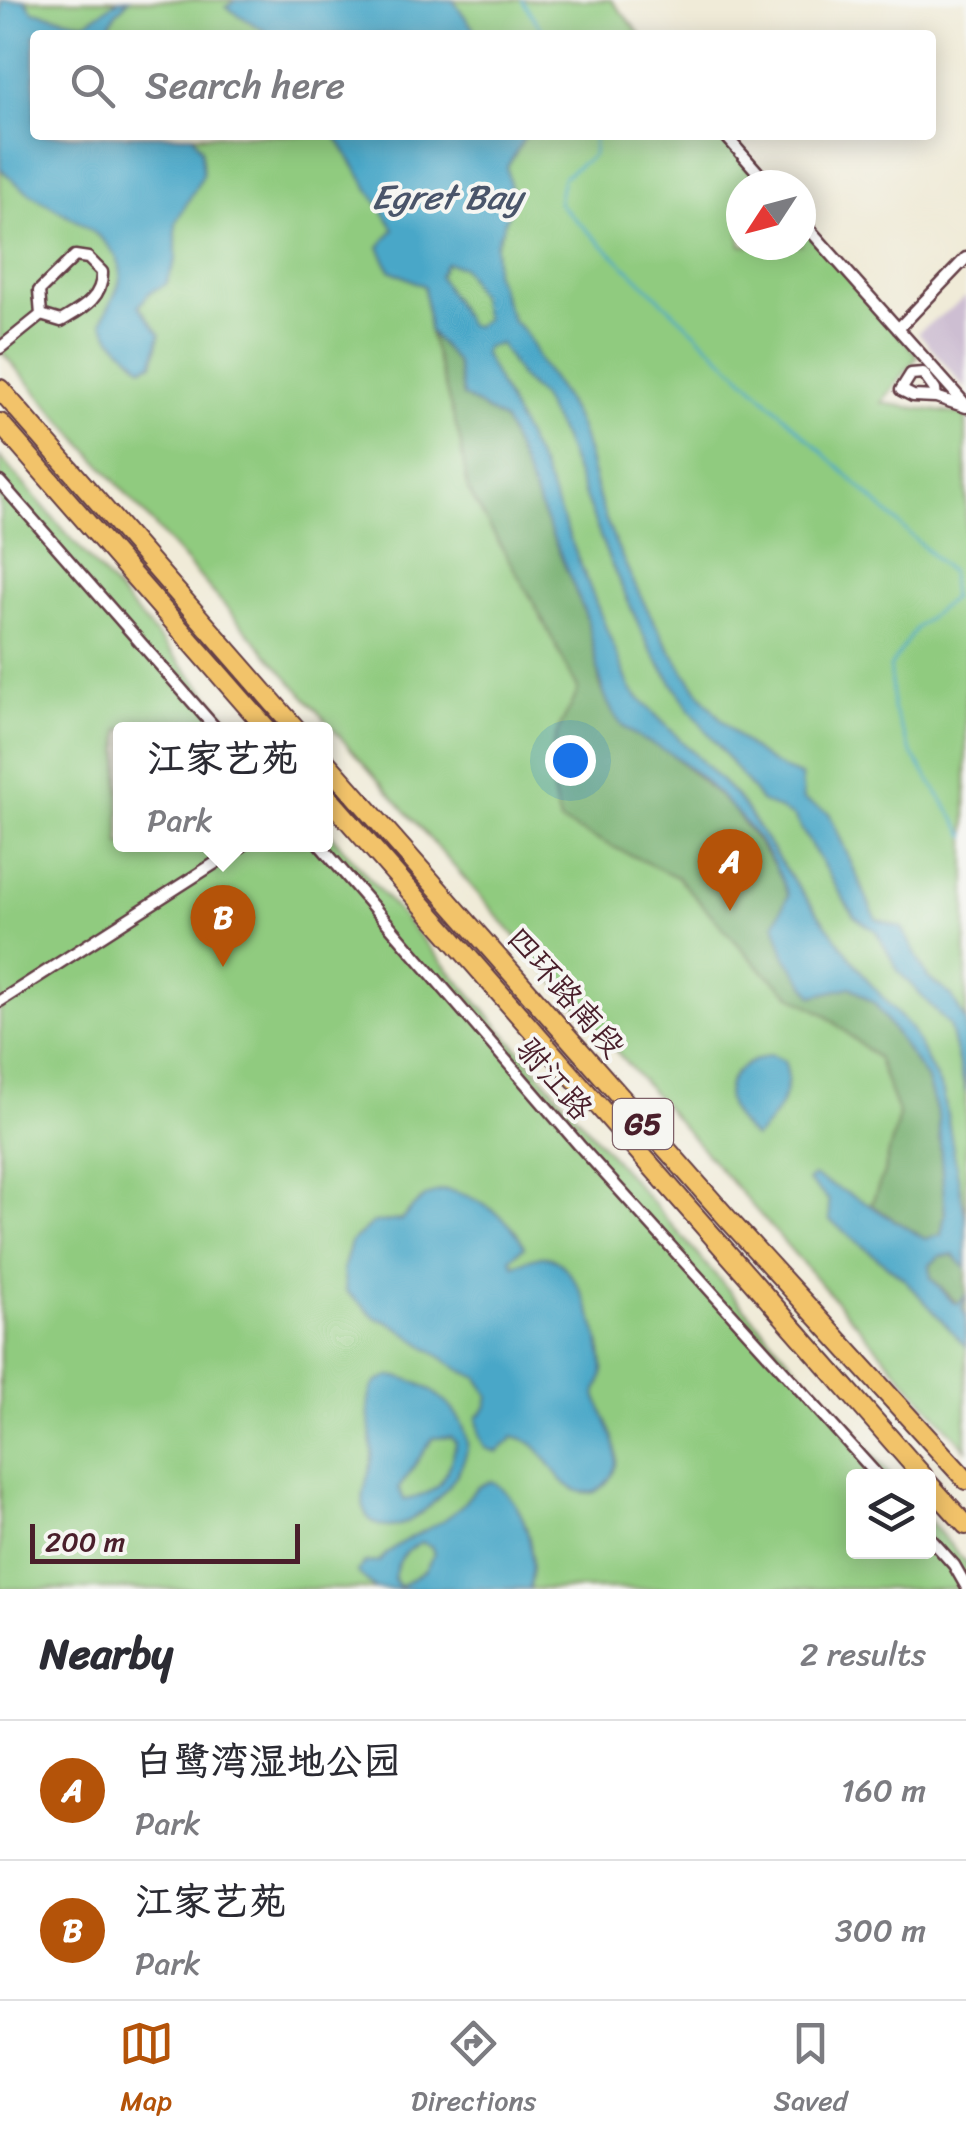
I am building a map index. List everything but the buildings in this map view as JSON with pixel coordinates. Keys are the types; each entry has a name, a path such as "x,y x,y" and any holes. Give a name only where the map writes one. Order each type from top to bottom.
{"highway":[{"path":"0,388 290,722"},
{"path":"0,423 261,722"},
{"name":"四环路南段","path":"333,770 702,1191 966,1480"},
{"name":"四环路南段","path":"333,802 917,1469"},
{"path":"936,1491 966,1525"}],"street":[{"path":"728,140 756,170"},
{"path":"816,237 966,406"},
{"path":"75,256 88,258 102,272 103,284 92,302 61,321 42,315 38,290 75,256"},
{"path":"898,329 966,258"},
{"path":"0,348 42,315"},
{"path":"936,397 966,406"},
{"path":"0,482 211,722"},
{"path":"0,1000 232,852"},
{"name":"驸江路","path":"326,852 592,1159 872,1469"},
{"path":"936,1545 966,1586"}],"shaded area":[{"path":"966,297 966,389 918,332"}],"green space":[{"path":"0,0 611,0 637,30 30,30 30,140 731,140 757,170 726,170 726,260 816,260 816,237 918,356 881,403 966,415 966,1449 333,729 333,722 327,722 0,350"},
{"path":"429,331 456,362 463,396 504,421 586,616 595,645 600,686 623,726 674,756 733,809 780,873 788,896 851,987 875,1004 926,1078 938,1116 945,1214 941,1235 925,1239 871,1205 899,1115 877,1058 758,966 677,877 560,822 552,788 551,757 578,689 529,594 468,490 460,440"},
{"path":"0,457 232,722 113,722 113,852 333,852 333,837 885,1469 846,1469 846,1559 936,1559 936,1528 966,1563 966,1589 0,1589"},
{"path":"954,1255 966,1269 966,1294 958,1304 931,1278 930,1265 940,1256"}],"water":[{"path":"1,0 25,0 33,11 85,23 119,0 129,0 116,13 110,30 30,30 30,140 196,140 201,149 203,175 176,222 176,260 166,284 149,293 139,306 160,334 153,363 142,367 111,338 102,322 120,279 113,251 87,228 26,190 0,168"},
{"path":"236,0 453,0 474,30 263,30 226,7"},
{"name":"Egret Bay","path":"338,140 523,140 507,167 513,202 496,244 494,272 513,322 527,335 575,416 606,520 638,591 682,668 708,704 768,760 801,776 803,800 829,813 876,919 902,928 928,978 951,995 966,1022 966,1093 949,1025 899,972 876,931 854,916 794,817 761,801 688,707 649,647 608,557 563,439 540,396 520,377 500,344 486,347 483,352 543,471 631,690 739,799 787,872 870,983 911,1029 943,1092 966,1221 966,1269 954,1255 940,1256 930,1265 931,1278 954,1303 966,1294 962,1308 966,1316 966,1347 905,1280 830,1220 828,1199 808,1181 813,1176 925,1239 941,1235 945,1214 938,1116 926,1078 875,1004 851,987 813,996 785,955 775,923 788,896 757,837 694,772 629,731 614,714 602,688 586,616 504,421 463,396 456,362 429,331 424,286 390,270 379,247 394,229","holes":["446,263 462,267 478,295 485,319 475,326 468,325 439,276"]},
{"path":"771,1055 784,1061 785,1093 769,1123 754,1138 732,1113 728,1089 740,1069"},
{"path":"445,1190 480,1202 511,1226 524,1247 511,1258 514,1265 545,1256 557,1261 579,1287 599,1342 603,1372 596,1394 615,1445 614,1470 595,1492 569,1487 526,1440 514,1437 497,1452 485,1448 477,1418 486,1408 489,1396 478,1378 391,1323 376,1318 346,1291 343,1270 351,1242 373,1223 401,1220 425,1197"},
{"path":"390,1376 415,1382 439,1396 458,1417 467,1441 461,1467 441,1495 415,1517 390,1527 369,1519 363,1499 372,1458 369,1397 375,1384","holes":["451,1437 456,1443 441,1482 427,1493 404,1500 399,1488 433,1438"]},
{"path":"492,1481 504,1490 521,1515 532,1559 530,1589 375,1589 357,1572 365,1563 379,1562 397,1545 441,1521","holes":["421,1542 431,1546 434,1554 425,1570 400,1587 394,1580 402,1557"]}],"waterway":[{"path":"522,0 542,30"},
{"path":"594,140 593,155 563,177 558,203 950,572 952,598 916,628 890,667 893,709 911,752 966,836"}],"place":[{"name":"白鹭湾湿地公园","path":"730,911"},
{"name":"江家艺苑","path":"223,967"}]}
